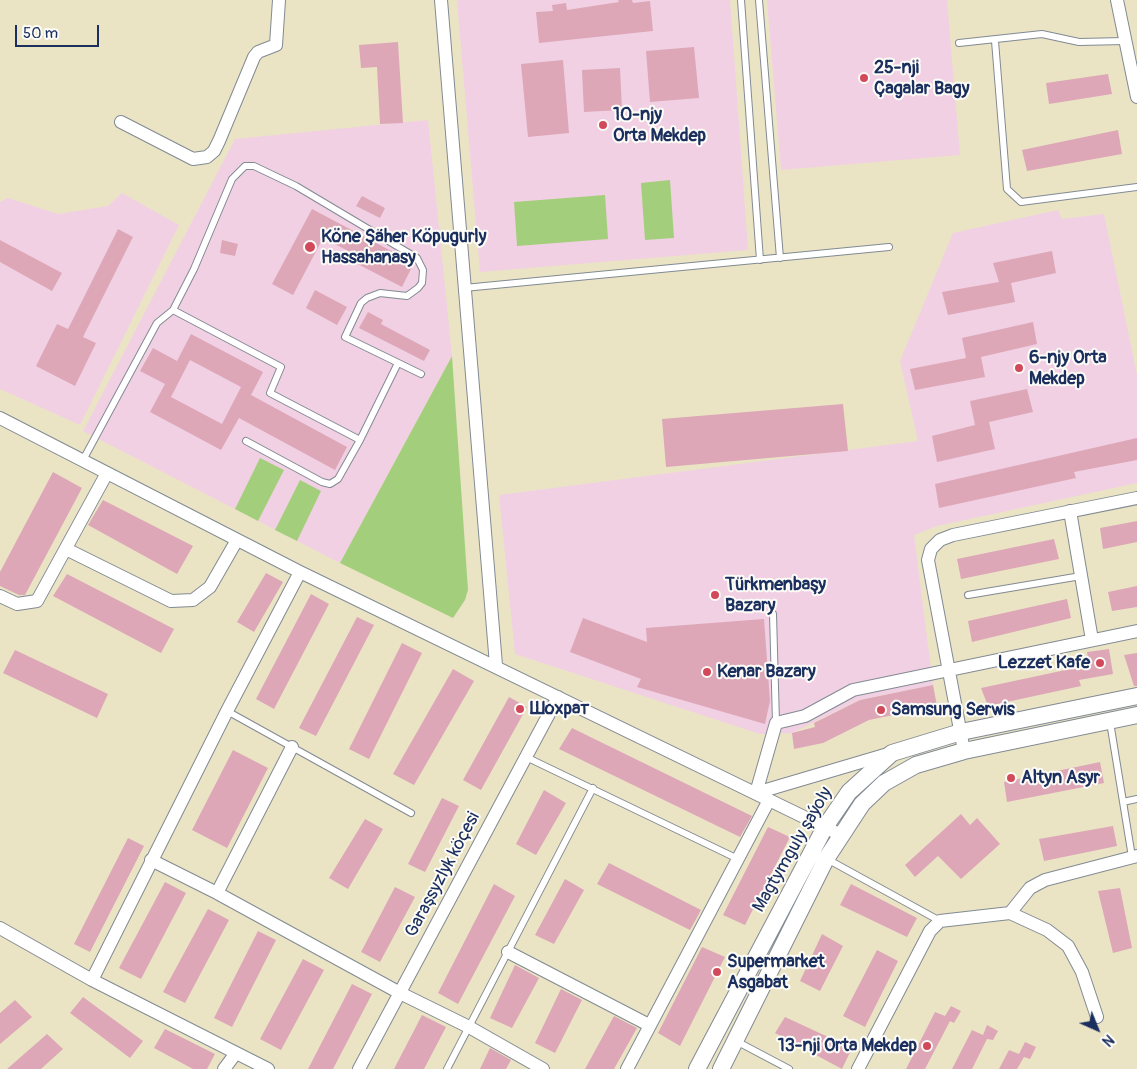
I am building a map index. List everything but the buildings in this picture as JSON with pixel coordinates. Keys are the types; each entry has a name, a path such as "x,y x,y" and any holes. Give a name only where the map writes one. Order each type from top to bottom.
{"street":[{"path":"121,122 193,159 207,157 219,141 254,57 258,52 276,45 279,0"},
{"path":"441,0 496,665"},
{"path":"1117,0 1137,97"},
{"path":"0,418 300,572 496,665 841,835"},
{"path":"0,596 16,604 37,601 107,473"},
{"path":"964,751 928,560 931,549 940,540 953,535 1137,498"},
{"path":"1070,511 1092,640"},
{"path":"66,548 171,601 193,600 210,587 237,540"},
{"path":"92,980 226,711 300,572"},
{"path":"756,793 776,722 805,716 854,690 1137,631"},
{"name":"Magtymguly şaýoly","path":"697,1069 825,827 849,792 892,753 961,732 1137,696"},
{"name":"Garaşsyzlyk köçesi","path":"359,1069 558,697"},
{"name":"Magtymguly şaýoly","path":"721,1069 826,858 862,804 884,783 916,764 964,751 1137,715"},
{"path":"218,893 292,747"},
{"path":"756,793 892,753"},
{"path":"627,1069 769,800"},
{"path":"1010,913 1030,888 1045,880 1134,856"},
{"path":"151,860 218,893 400,993 469,1027 543,1069"},
{"path":"858,1069 930,931 940,921 1010,913 1047,930 1068,946 1082,972 1097,1017"},
{"path":"0,928 92,980 268,1069"},
{"path":"508,952 649,1025"},
{"path":"224,1069 236,1053"}],"lane":[{"path":"741,0 760,260"},
{"path":"759,0 780,258"},
{"path":"958,43 995,41 1042,34 1079,42 1126,41"},
{"path":"995,41 1007,189 1022,202 1137,187"},
{"path":"83,460 157,323 173,310 194,269 232,179 245,166 254,166 296,186 417,258 421,263 423,276 418,288 407,296 380,293 367,298 361,303 345,337 421,374"},
{"path":"464,288 889,247"},
{"path":"173,310 281,367 270,393 360,440"},
{"path":"246,440 322,482 330,484 338,479 360,440 398,363"},
{"path":"968,595 1081,576"},
{"path":"773,614 776,722"},
{"path":"226,711 411,813"},
{"path":"1110,721 1134,856"},
{"path":"526,757 594,788 738,859"},
{"path":"447,1069 594,788"},
{"path":"1123,802 1137,799"},
{"path":"826,858 940,921"},
{"path":"735,1041 789,1069"}],"shaded area":[{"name":"10-njy Orta Mekdep","path":"457,0 730,0 748,250 480,272"},
{"name":"25-nji Çagalar Bagy","path":"767,0 947,0 960,155 781,170"},
{"name":"Köne Şäher Köpugurly Hassahanasy","path":"428,120 452,356 340,563 83,431 235,139"},
{"path":"122,193 179,225 80,425 0,389 0,202 8,198 58,214 108,206"},
{"name":"Türkmenbaşy Bazary","path":"1058,210 1062,219 1104,214 1137,375 1137,483 937,526 914,535 933,685 859,700 792,733 760,734 515,654 499,495 918,441 900,361 953,233"}],"green space":[{"path":"670,180 674,238 645,240 641,183"},
{"path":"605,195 608,239 517,246 514,202"},
{"path":"452,356 468,590 465,600 453,618 340,563"},
{"path":"260,458 284,470 258,521 235,509"},
{"path":"300,480 321,491 297,541 275,530"}],"place":[{"name":"25-nji Çagalar Bagy","path":"864,78"},
{"name":"10-njy Orta Mekdep","path":"603,125"},
{"name":"Köne Şäher Köpugurly Hassahanasy","path":"310,247"},
{"name":"6-njy Orta Mekdep","path":"1019,368"},
{"name":"Türkmenbaşy Bazary","path":"715,595"},
{"name":"Lezzet Kafe","path":"1100,663"},
{"name":"Kenar Bazary","path":"707,672"},
{"name":"Шохрат","path":"520,709"},
{"name":"Samsung Serwis","path":"881,710"},
{"name":"Altyn Asyr","path":"1011,778"},
{"name":"Supermarket Asgabat","path":"717,972"},
{"name":"13-nji Orta Mekdep","path":"927,1046"}]}
